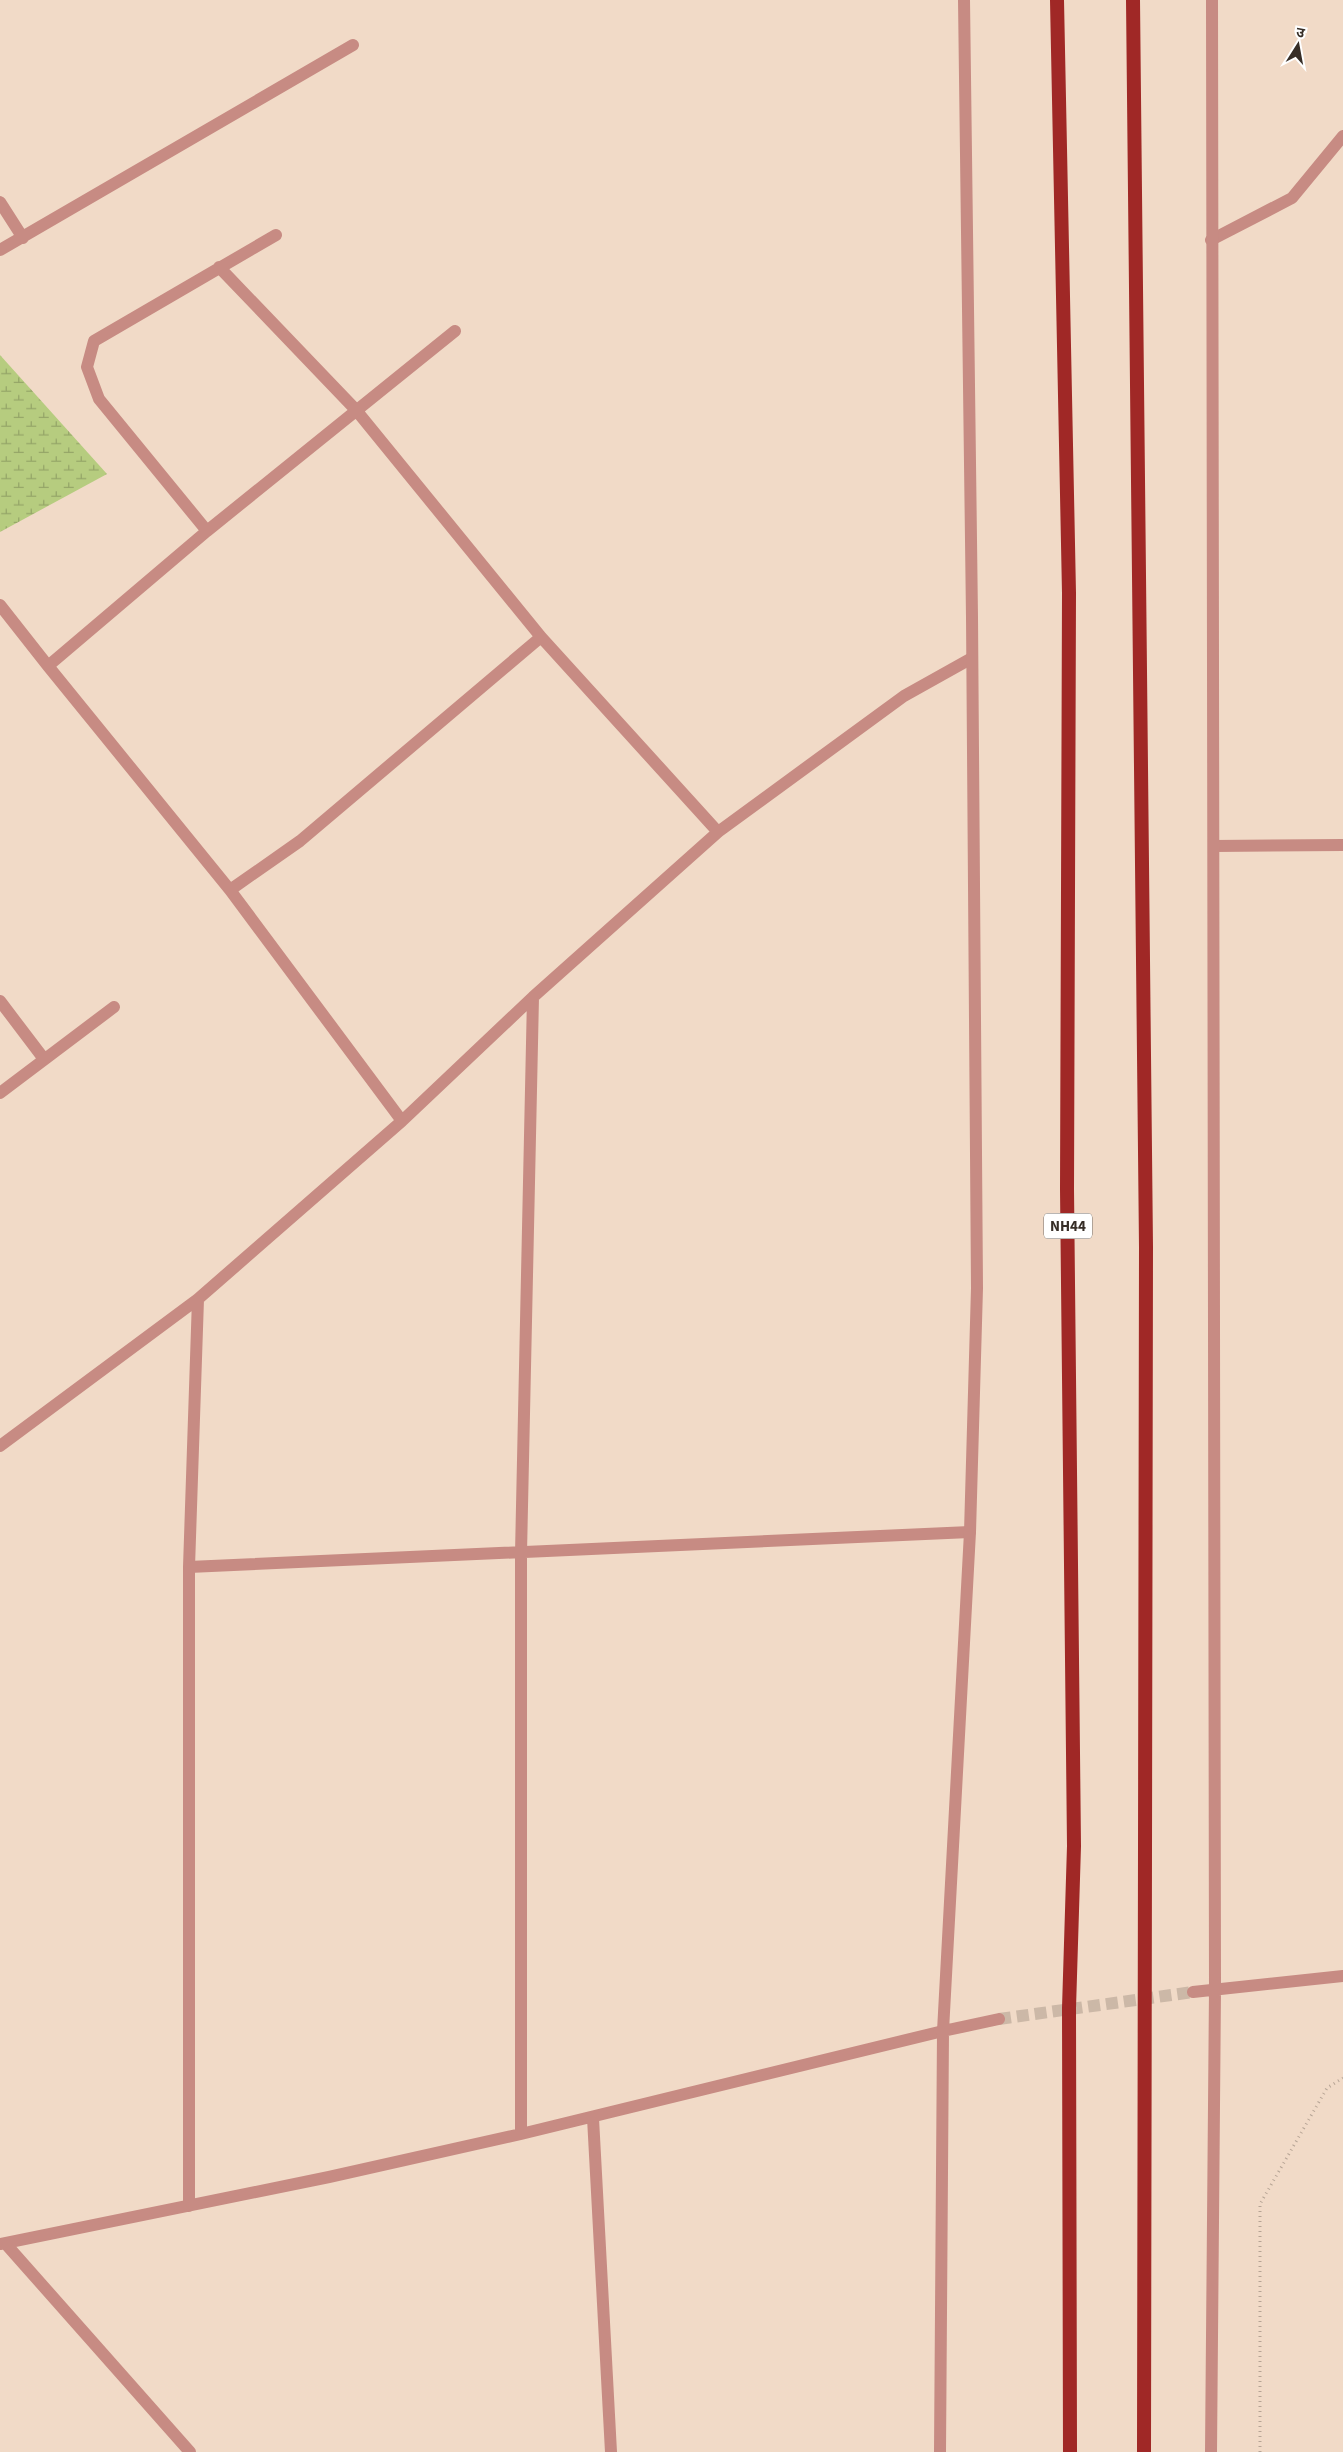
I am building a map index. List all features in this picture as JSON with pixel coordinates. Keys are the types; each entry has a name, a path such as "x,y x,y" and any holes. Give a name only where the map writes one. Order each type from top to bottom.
{"highway":[{"name":"NH44","path":"1057,0 1069,593 1067,1189 1074,1846 1069,2008 1070,2452"},
{"path":"1133,0 1146,1237 1144,2452"}],"street":[{"path":"940,2452 943,2032 970,1532 977,1288 964,0"},
{"path":"1210,2452 1215,1990 1212,0"},
{"path":"0,250 353,44"},
{"path":"1211,240 1292,198 1343,136"},
{"path":"0,202 23,238"},
{"path":"207,531 99,399 87,367 94,340 276,235"},
{"path":"219,267 356,410 541,637 718,832"},
{"path":"48,666 207,531 454,331"},
{"path":"0,605 230,890 402,1121"},
{"path":"230,890 300,841 541,637"},
{"path":"0,1446 198,1299 402,1121 533,997 718,832 904,696 972,658"},
{"path":"1214,846 1343,845"},
{"path":"521,2134 521,1553 533,997"},
{"path":"0,1001 44,1059"},
{"path":"0,1093 114,1007"},
{"path":"190,2206 189,1567 198,1299"},
{"path":"189,1567 970,1532"},
{"path":"1193,1992 1343,1976"},
{"path":"2,2244 190,2206 593,2118 999,2019"},
{"path":"593,2118 611,2452"},
{"path":"2,2244 190,2452"}],"path":[{"path":"1260,2452 1260,2204 1327,2088 1343,2078"}],"green space":[{"path":"0,355 107,474 0,532"}],"tunnel":[{"path":"999,2019 1193,1992"}]}
